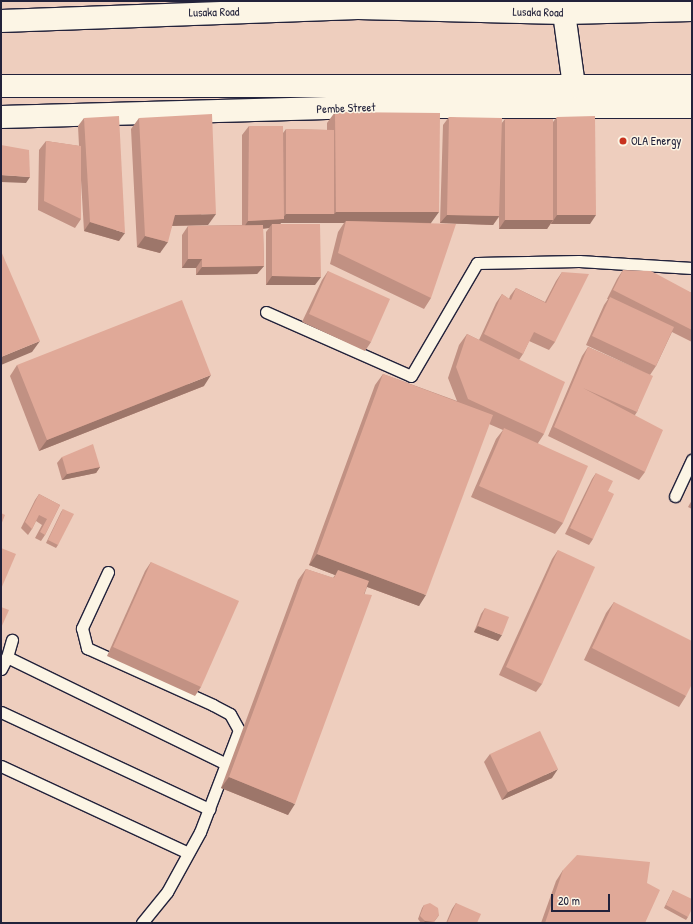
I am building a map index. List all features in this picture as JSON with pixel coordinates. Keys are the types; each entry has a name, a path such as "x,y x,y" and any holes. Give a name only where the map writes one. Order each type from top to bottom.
{"main road":[{"name":"Lusaka Road","path":"1,21 358,8 564,7 692,10"},
{"path":"564,7 574,86"},
{"path":"1,86 692,86"},
{"name":"Pembe Street","path":"1,117 363,107 692,107"}],"lane":[{"path":"266,312 411,376 477,264 579,261 692,268"},
{"path":"675,496 692,460"},
{"path":"108,572 82,628 87,648 230,714 239,730 209,809 188,854 167,892 142,923"},
{"path":"1,669 7,657 12,640"},
{"path":"7,657 226,764"},
{"path":"1,712 209,809"},
{"path":"1,766 188,854"}],"shaded area":[{"path":"1,1 692,1 692,923 1,923"}],"building":[{"path":"335,112 440,113 439,212 336,212"},
{"path":"212,114 216,214 175,215 168,242 145,236 139,118"},
{"path":"119,116 125,233 90,222 84,118"},
{"path":"595,116 596,215 557,215 557,117"},
{"path":"449,117 502,118 499,216 447,215"},
{"path":"505,119 553,119 553,220 505,220"},
{"path":"249,126 283,126 284,219 248,221"},
{"path":"286,129 334,130 334,214 286,214"},
{"path":"46,141 81,146 81,219 44,201"},
{"path":"1,145 29,150 30,177 1,175"},
{"path":"346,221 456,224 431,298 338,253"},
{"path":"272,224 320,224 321,277 272,276"},
{"path":"263,225 264,266 202,267 202,259 188,259 188,226"},
{"path":"1,251 40,341 1,357"},
{"path":"623,270 651,271 692,293 692,330 613,290"},
{"path":"328,271 390,299 371,342 309,314"},
{"path":"562,272 589,274 555,342 534,332 523,354 484,334 502,294 511,300 516,288 546,303"},
{"path":"610,297 674,327 656,366 592,336"},
{"path":"182,300 211,375 47,440 17,365"},
{"path":"467,334 565,382 544,434 468,399 456,367"},
{"path":"588,347 653,376 637,412 583,388 663,430 645,472 554,427"},
{"path":"383,374 493,415 426,595 317,554"},
{"path":"504,428 588,466 563,523 479,486"},
{"path":"93,444 100,467 67,474 62,457"},
{"path":"596,473 613,481 608,491 614,494 593,539 570,528"},
{"path":"39,494 60,505 45,535 40,532 47,519 39,515 32,529 25,522"},
{"path":"63,509 74,514 58,545 48,540"},
{"path":"1,513 5,515 1,525"},
{"path":"1,548 16,554 1,589"},
{"path":"558,550 595,567 542,684 506,667"},
{"path":"151,562 239,601 201,687 113,647"},
{"path":"306,569 334,578 338,570 369,581 364,594 372,595 295,804 229,777"},
{"path":"614,602 692,641 692,684 686,696 592,648"},
{"path":"1,607 9,610 1,628"},
{"path":"485,608 509,617 502,635 478,626"},
{"path":"540,731 558,769 508,792 490,754"},
{"path":"577,855 650,862 647,883 660,890 645,923 545,923 563,870"},
{"path":"673,890 692,899 692,909 688,917 666,905"},
{"path":"430,903 438,908 439,915 434,922 425,921 420,916 424,905"},
{"path":"456,903 481,914 477,923 447,923"}],"place":[{"name":"OLA Energy","path":"623,141"}]}
